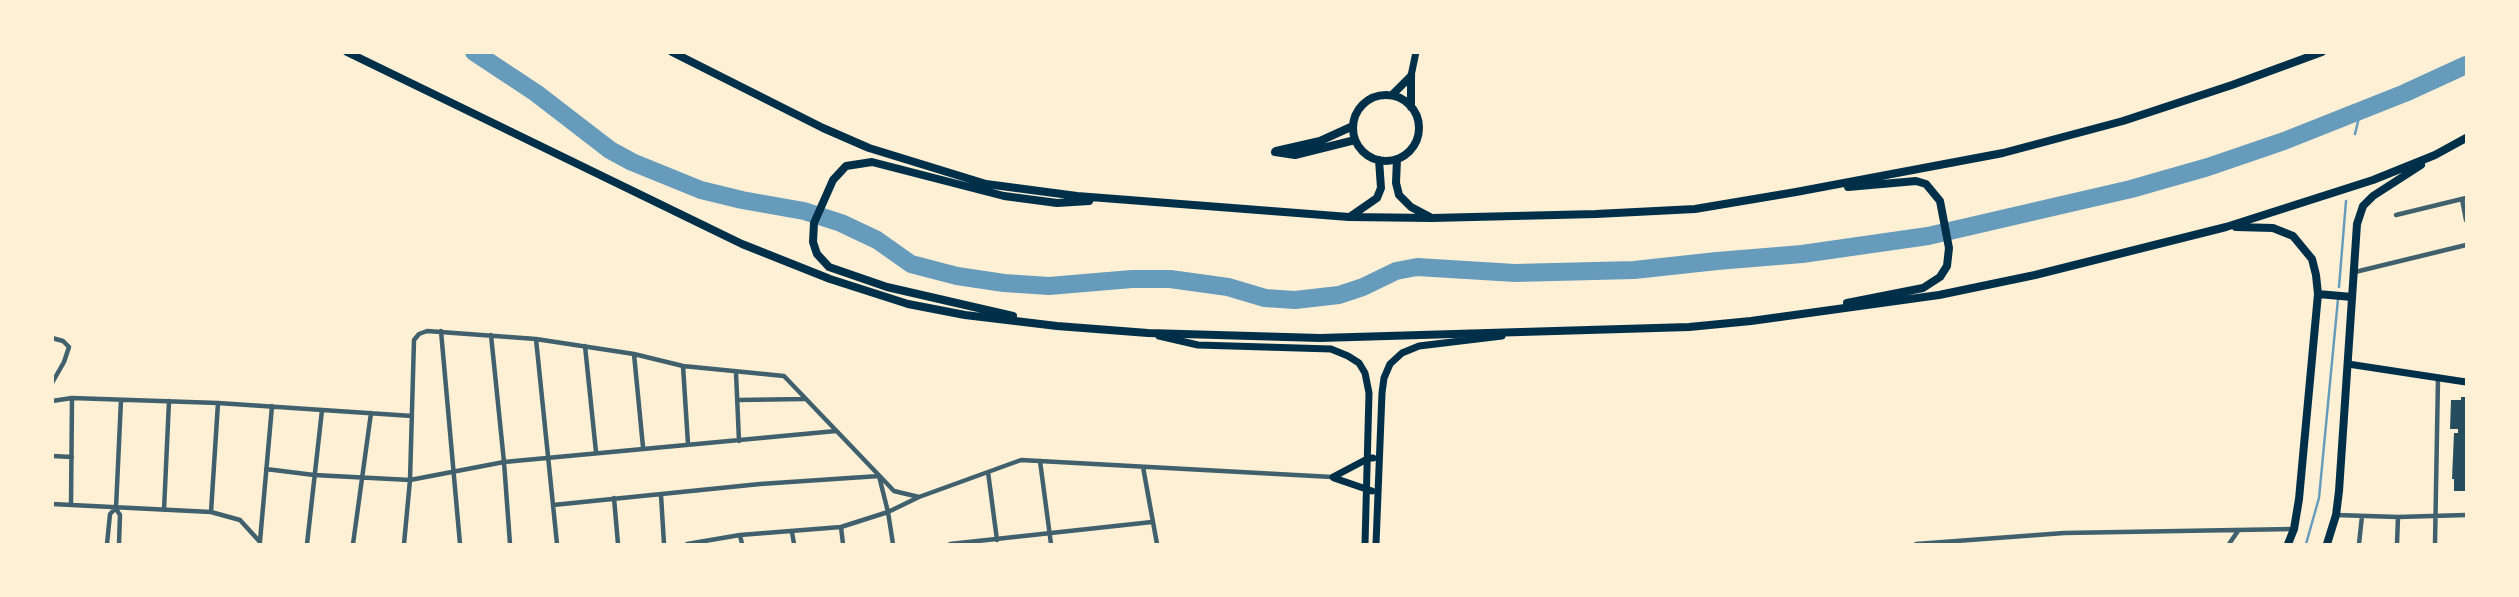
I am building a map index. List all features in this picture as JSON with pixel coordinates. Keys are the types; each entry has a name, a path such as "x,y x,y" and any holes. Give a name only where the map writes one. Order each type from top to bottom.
{"main road":[{"path":"347,52 742,244 830,279 920,306 965,315 1148,333 1320,338 1525,333 1689,327 1809,313 1939,295 2035,275 2226,227 2373,180 2435,155"},
{"path":"673,52 823,128 869,148 986,184 1349,217 1432,218 1695,209 1796,192 2003,153 2135,117 2322,52"},
{"path":"1412,107 1404,100 1392,96 1373,97 1363,103 1355,115 1353,126 1355,141 1364,153 1379,160 1397,159 1409,152 1418,137 1419,126 1412,107 1411,76 1416,52"},
{"path":"1392,96 1411,76"},
{"path":"1353,126 1320,141 1275,152 1295,155 1355,141"},
{"path":"2327,544 2336,515 2357,224 2363,206 2373,196 2435,155 2466,138"},
{"path":"1397,159 1396,183 1399,195 1411,207 1432,218"},
{"path":"1349,217 1377,198 1381,188 1379,160"},
{"path":"1057,326 931,299 829,267 817,254 813,242 814,223 833,180 846,166 872,162 1004,196 1057,203 1129,198"},
{"path":"1796,192 1916,181 1926,184 1940,201 1949,248 1947,266 1940,277 1923,288 1879,295 1809,313"},
{"path":"2226,227 2273,228 2293,236 2312,259 2318,294 2299,499 2294,529 2288,544"},
{"path":"2318,294 2352,297"},
{"path":"1148,333 1198,345 1331,349 1359,363 1365,373 1369,393 1365,544"},
{"path":"1376,544 1384,378 1390,364 1402,353 1419,346 1525,333"},
{"path":"2348,364 2466,382"},
{"path":"1333,477 1369,458 1380,458"},
{"path":"1333,477 1368,491 1378,491"}],"street":[{"path":"2396,215 2464,199 2466,220"},
{"path":"2354,272 2466,245"},
{"path":"404,544 410,480 414,340 427,331 585,346 683,366 784,376 894,491 919,497"},
{"path":"442,331 460,544"},
{"path":"491,335 510,544"},
{"path":"52,338 64,341 69,347 65,362 52,383"},
{"path":"536,340 557,544"},
{"path":"585,346 596,452"},
{"path":"634,354 643,447"},
{"path":"683,366 688,444"},
{"path":"736,373 739,441"},
{"path":"2435,544 2438,378"},
{"path":"52,401 72,398 218,403 412,416"},
{"path":"71,506 72,398"},
{"path":"737,400 805,398"},
{"path":"119,544 120,515 116,508 121,400"},
{"path":"164,510 169,401"},
{"path":"211,512 218,403"},
{"path":"260,543 272,406"},
{"path":"307,544 322,410"},
{"path":"353,544 370,413"},
{"path":"266,469 314,475 410,480 504,462 837,431"},
{"path":"52,456 72,457"},
{"path":"689,544 740,535 841,527 888,512 919,497 1021,460 1333,477"},
{"path":"1040,461 1051,544"},
{"path":"1143,467 1157,544"},
{"path":"988,472 997,540"},
{"path":"553,505 760,484 878,476"},
{"path":"878,476 893,544"},
{"path":"661,495 664,544"},
{"path":"614,498 618,544"},
{"path":"52,505 211,512 240,520 260,543"},
{"path":"107,544 110,514 116,508"},
{"path":"2336,515 2466,515"},
{"path":"2359,544 2362,516"},
{"path":"2397,544 2398,517"},
{"path":"950,544 1152,522"},
{"path":"841,527 843,544"},
{"path":"1916,544 2064,533 2294,529"},
{"path":"2229,544 2239,530"},
{"path":"792,532 793,544"},
{"path":"740,535 742,544"}],"building":[{"path":"2461,397 2466,397 2466,491 2454,491 2454,433 2458,433 2458,429 2450,429 2451,400 2461,400"}],"waterway":[{"path":"474,52 536,93 610,150 632,162 701,190 804,211 841,223 877,240 911,264 957,276 1004,283 1049,286 1132,279 1170,279 1228,287 1265,298 1295,300 1339,295 1396,271 1417,267 1515,273 1634,270 1802,254 1928,236 2131,189 2208,167 2284,141 2405,93 2466,65"},
{"path":"2355,134 2361,109"},
{"path":"2339,287 2346,201"},
{"path":"2306,544 2319,498 2338,299"}]}
